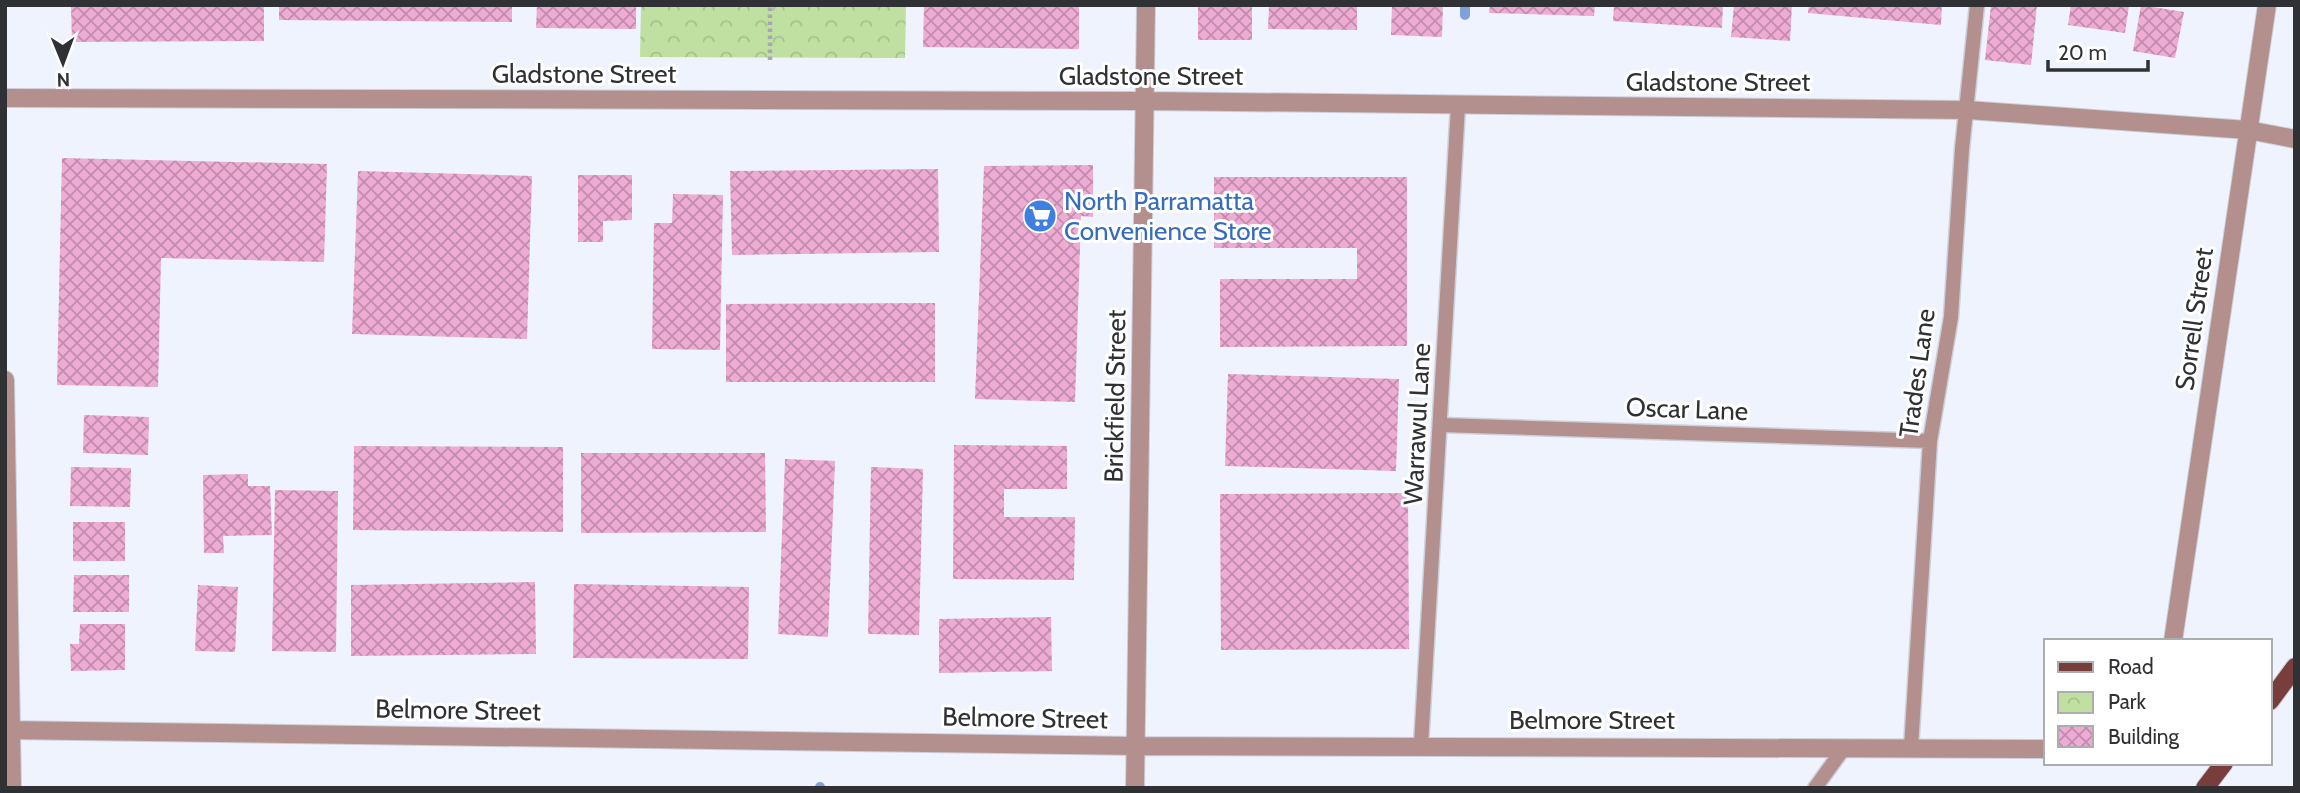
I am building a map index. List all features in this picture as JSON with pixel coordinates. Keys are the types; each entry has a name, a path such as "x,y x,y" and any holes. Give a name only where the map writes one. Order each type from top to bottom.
{"main road":[{"path":"2272,698 2295,667"},
{"path":"2205,788 2222,765"}],"street":[{"name":"Brickfield Street","path":"1135,788 1146,5"},
{"name":"Sorrell Street","path":"2173,639 2267,5"},
{"name":"Gladstone Street","path":"5,98 1146,101 1967,110 2248,130 2295,139"},
{"path":"5,380 12,788"},
{"name":"Belmore Street","path":"9,730 1135,746 2044,749"}],"lane":[{"name":"Trades Lane","path":"1911,748 1930,441 1951,317 1962,149 1977,5"},
{"name":"Warrawul Lane","path":"1421,745 1442,425 1458,106"},
{"name":"Oscar Lane","path":"1442,425 1930,441"},
{"path":"1815,788 1844,748"}],"path":[{"path":"770,5 770,60"}],"green space":[{"path":"641,5 906,5 905,58 640,57"}],"building":[{"path":"71,5 264,5 264,41 72,42"},
{"path":"279,5 512,5 512,22 279,20"},
{"path":"537,5 636,5 636,29 536,28"},
{"path":"924,5 1079,5 1079,49 923,47"},
{"path":"1198,5 1252,5 1252,40 1198,40"},
{"path":"1269,5 1357,5 1357,30 1268,29"},
{"path":"1392,5 1443,5 1442,37 1391,35"},
{"path":"1490,5 1595,5 1594,16 1489,13"},
{"path":"1614,5 1723,5 1722,28 1613,21"},
{"path":"1734,5 1792,5 1790,41 1731,37"},
{"path":"1809,5 1942,5 1941,25 1808,13"},
{"path":"1991,5 2037,5 2031,65 1985,60"},
{"path":"2071,5 2129,6 2125,33 2068,25"},
{"path":"2141,5 2184,12 2175,58 2133,51"},
{"path":"62,158 327,164 324,262 161,258 158,387 57,385"},
{"path":"1093,165 1093,217 1081,216 1075,402 975,399 984,166"},
{"path":"938,169 939,252 732,255 730,171"},
{"path":"358,171 532,176 527,339 352,334"},
{"path":"578,175 632,175 632,220 603,221 603,242 578,242"},
{"path":"1214,177 1407,177 1407,346 1220,347 1220,279 1357,279 1357,248 1214,248"},
{"path":"673,194 723,195 720,350 652,349 654,223 672,223"},
{"path":"935,303 935,382 726,382 726,304"},
{"path":"1228,374 1399,379 1396,471 1225,466"},
{"path":"84,415 149,417 148,455 83,453"},
{"path":"954,445 1067,446 1067,489 1004,489 1004,517 1075,517 1074,580 953,579"},
{"path":"354,446 563,447 563,532 353,530"},
{"path":"581,453 765,453 766,532 581,533"},
{"path":"785,459 835,461 828,637 778,634"},
{"path":"71,467 131,468 130,507 70,506"},
{"path":"871,467 923,469 919,635 868,634"},
{"path":"248,474 248,486 270,486 272,535 223,536 224,553 204,553 203,475"},
{"path":"275,490 338,491 336,652 272,651"},
{"path":"1408,493 1409,649 1221,650 1220,494"},
{"path":"73,522 125,522 125,561 73,561"},
{"path":"74,575 129,575 129,612 73,612"},
{"path":"535,582 536,654 351,656 351,585"},
{"path":"574,584 749,587 748,659 573,658"},
{"path":"198,585 238,587 235,652 195,651"},
{"path":"1051,617 1052,671 939,673 939,619"},
{"path":"80,624 125,624 125,670 71,671 70,644 79,644"}],"waterway":[{"path":"1465,5 1465,15"}],"place":[{"name":"North Parramatta Convenience Store","path":"1040,216"}]}
